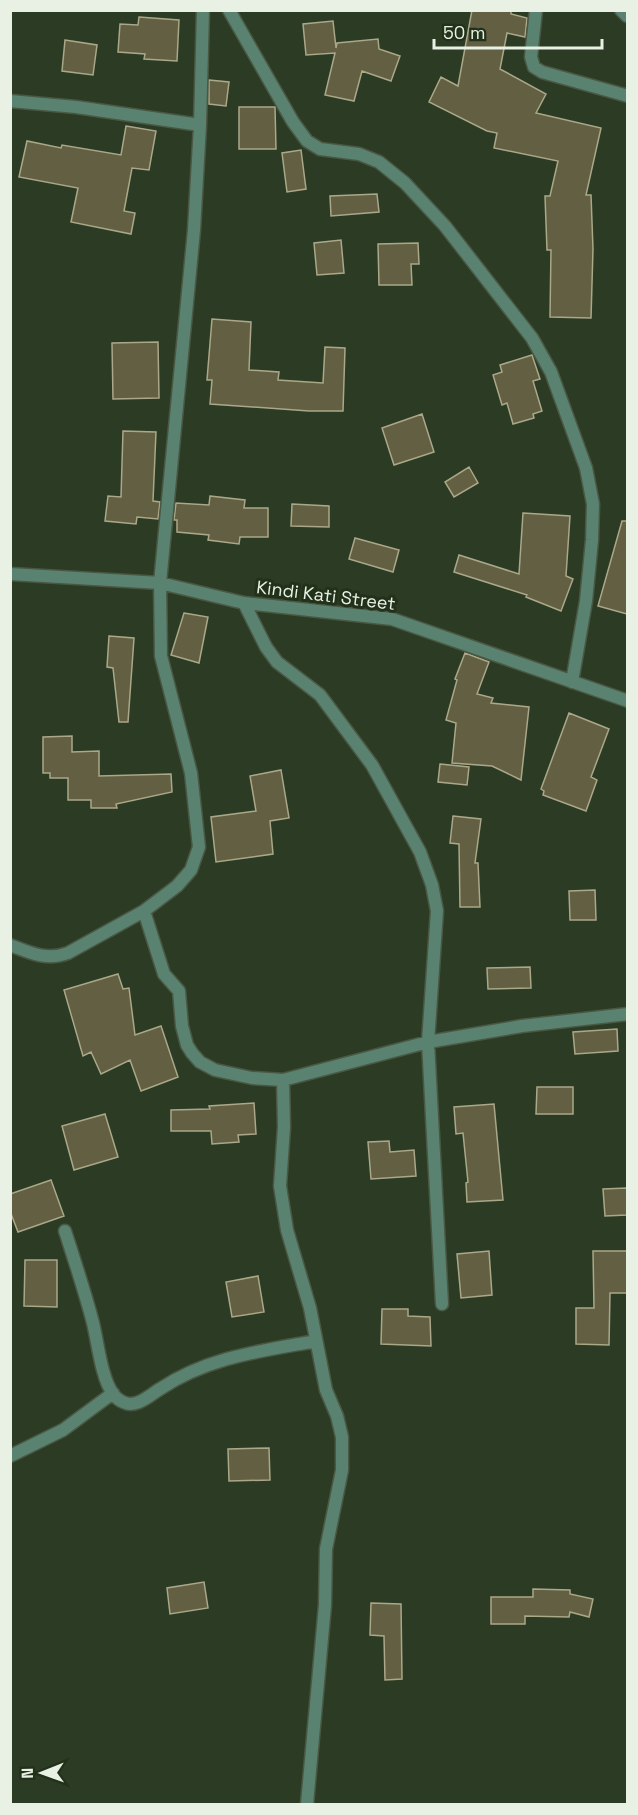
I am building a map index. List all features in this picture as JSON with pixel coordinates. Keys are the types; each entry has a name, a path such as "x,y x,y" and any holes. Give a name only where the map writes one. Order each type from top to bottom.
{"street":[{"path":"10,945 39,956 56,957 68,953 144,911 177,886 191,870 198,847 190,773 161,656 160,583 194,230 203,10"},
{"path":"229,10 293,122 307,141 320,149 359,154 379,162 405,183 445,226 532,338 552,372 586,468 593,504 586,601 572,682"},
{"path":"536,10 531,57 534,67 542,72 627,96"},
{"path":"10,100 200,125"},
{"name":"Kindi Kati Street","path":"10,574 160,583 244,603 392,619 627,701"},
{"path":"244,603 266,647 277,662 320,695 372,765 420,852 432,885 437,911 428,1042 442,1304"},
{"path":"144,911 164,974 179,991 182,1026 192,1053 207,1067 252,1078 283,1080 428,1042 522,1026 627,1014"},
{"path":"283,1080 284,1126 280,1186 287,1230 310,1308 326,1390 337,1416 342,1437 342,1470 326,1549 326,1605 307,1804"},
{"path":"65,1231 106,1376 113,1393 127,1404 143,1400 187,1372 208,1364 316,1341"},
{"path":"10,1456 63,1430 113,1393"}],"building":[{"path":"472,10 511,10 511,14 527,18 525,37 507,33 500,69 546,94 536,113 601,128 586,195 591,195 593,249 591,318 550,317 551,250 547,250 545,196 550,196 558,161 494,148 497,133 487,131 429,102 441,77 458,86"},
{"path":"139,17 179,20 177,61 144,59 145,54 118,52 120,24 138,25"},
{"path":"333,21 336,48 337,43 378,39 379,49 400,56 391,81 362,71 354,101 325,95 335,53 306,55 303,24"},
{"path":"65,40 97,45 93,75 62,71"},
{"path":"209,80 229,82 226,106 209,104"},
{"path":"239,107 275,107 276,149 239,149"},
{"path":"126,126 156,131 149,170 132,168 124,211 135,213 131,234 71,222 78,188 19,177 27,141 61,148 62,145 121,155"},
{"path":"301,150 306,189 287,192 282,153"},
{"path":"377,194 379,212 331,216 330,196"},
{"path":"341,240 344,273 317,275 314,243"},
{"path":"418,243 419,264 411,264 412,285 379,285 378,244"},
{"path":"212,319 251,322 249,370 279,372 278,380 323,383 325,347 345,348 343,411 210,404 212,380 207,380"},
{"path":"158,342 159,398 113,399 112,343"},
{"path":"532,355 540,379 533,381 542,411 533,414 534,418 513,424 507,403 502,405 493,375 502,372 500,365"},
{"path":"422,414 434,452 394,465 382,428"},
{"path":"123,431 156,432 153,501 160,502 158,519 137,517 136,524 105,521 108,496 121,497"},
{"path":"469,467 478,483 454,497 445,482"},
{"path":"210,496 245,500 244,508 268,508 268,537 240,537 239,544 208,540 209,535 177,532 177,520 174,520 176,503 209,505"},
{"path":"292,504 329,506 329,527 291,526"},
{"path":"523,513 570,516 566,576 573,579 561,611 526,597 527,595 454,572 459,555 519,574"},
{"path":"622,521 627,521 627,614 598,606"},
{"path":"355,538 399,550 393,572 349,559"},
{"path":"184,613 208,617 199,663 171,655"},
{"path":"109,636 134,638 128,722 119,722 113,668 107,667"},
{"path":"465,653 489,662 477,694 493,698 491,703 529,707 521,780 492,766 452,763 456,723 446,720 457,680 455,679"},
{"path":"569,713 609,729 591,777 597,780 586,811 543,795 544,791 541,789"},
{"path":"72,736 72,752 99,751 99,776 171,774 172,792 116,804 117,808 91,808 91,800 68,800 68,778 50,778 50,773 43,773 43,737"},
{"path":"440,764 469,767 467,785 438,782"},
{"path":"281,770 289,818 270,821 273,854 216,862 211,817 256,811 250,776"},
{"path":"453,816 481,819 475,863 478,863 480,907 460,907 459,844 450,843"},
{"path":"595,890 596,920 570,920 569,891"},
{"path":"530,967 531,988 488,989 487,968"},
{"path":"118,974 123,989 129,988 135,1035 161,1026 178,1077 141,1091 130,1060 101,1074 91,1052 83,1056 64,990"},
{"path":"617,1029 618,1051 575,1054 573,1032"},
{"path":"537,1087 573,1087 573,1114 536,1114"},
{"path":"254,1103 256,1134 238,1135 239,1142 212,1144 211,1131 171,1131 171,1110 210,1109 209,1106"},
{"path":"494,1104 503,1200 467,1202 466,1183 468,1182 463,1133 456,1134 454,1107"},
{"path":"105,1114 118,1157 74,1170 62,1126"},
{"path":"389,1141 390,1152 414,1150 416,1176 371,1179 368,1142"},
{"path":"51,1180 64,1216 18,1232 10,1211 10,1194"},
{"path":"627,1188 627,1215 605,1216 603,1189"},
{"path":"489,1251 492,1295 461,1298 457,1254"},
{"path":"593,1251 627,1251 627,1293 610,1293 609,1345 576,1344 576,1308 594,1308"},
{"path":"25,1260 57,1260 57,1307 24,1306"},
{"path":"258,1276 264,1312 232,1317 226,1282"},
{"path":"382,1309 408,1309 408,1316 430,1317 431,1346 381,1344"},
{"path":"269,1448 270,1480 229,1481 228,1449"},
{"path":"204,1582 208,1608 170,1614 167,1588"},
{"path":"533,1589 570,1590 570,1594 593,1599 589,1617 570,1612 569,1617 525,1616 525,1624 491,1624 491,1597 533,1597"},
{"path":"371,1603 401,1604 402,1679 385,1680 384,1636 370,1635"}]}
